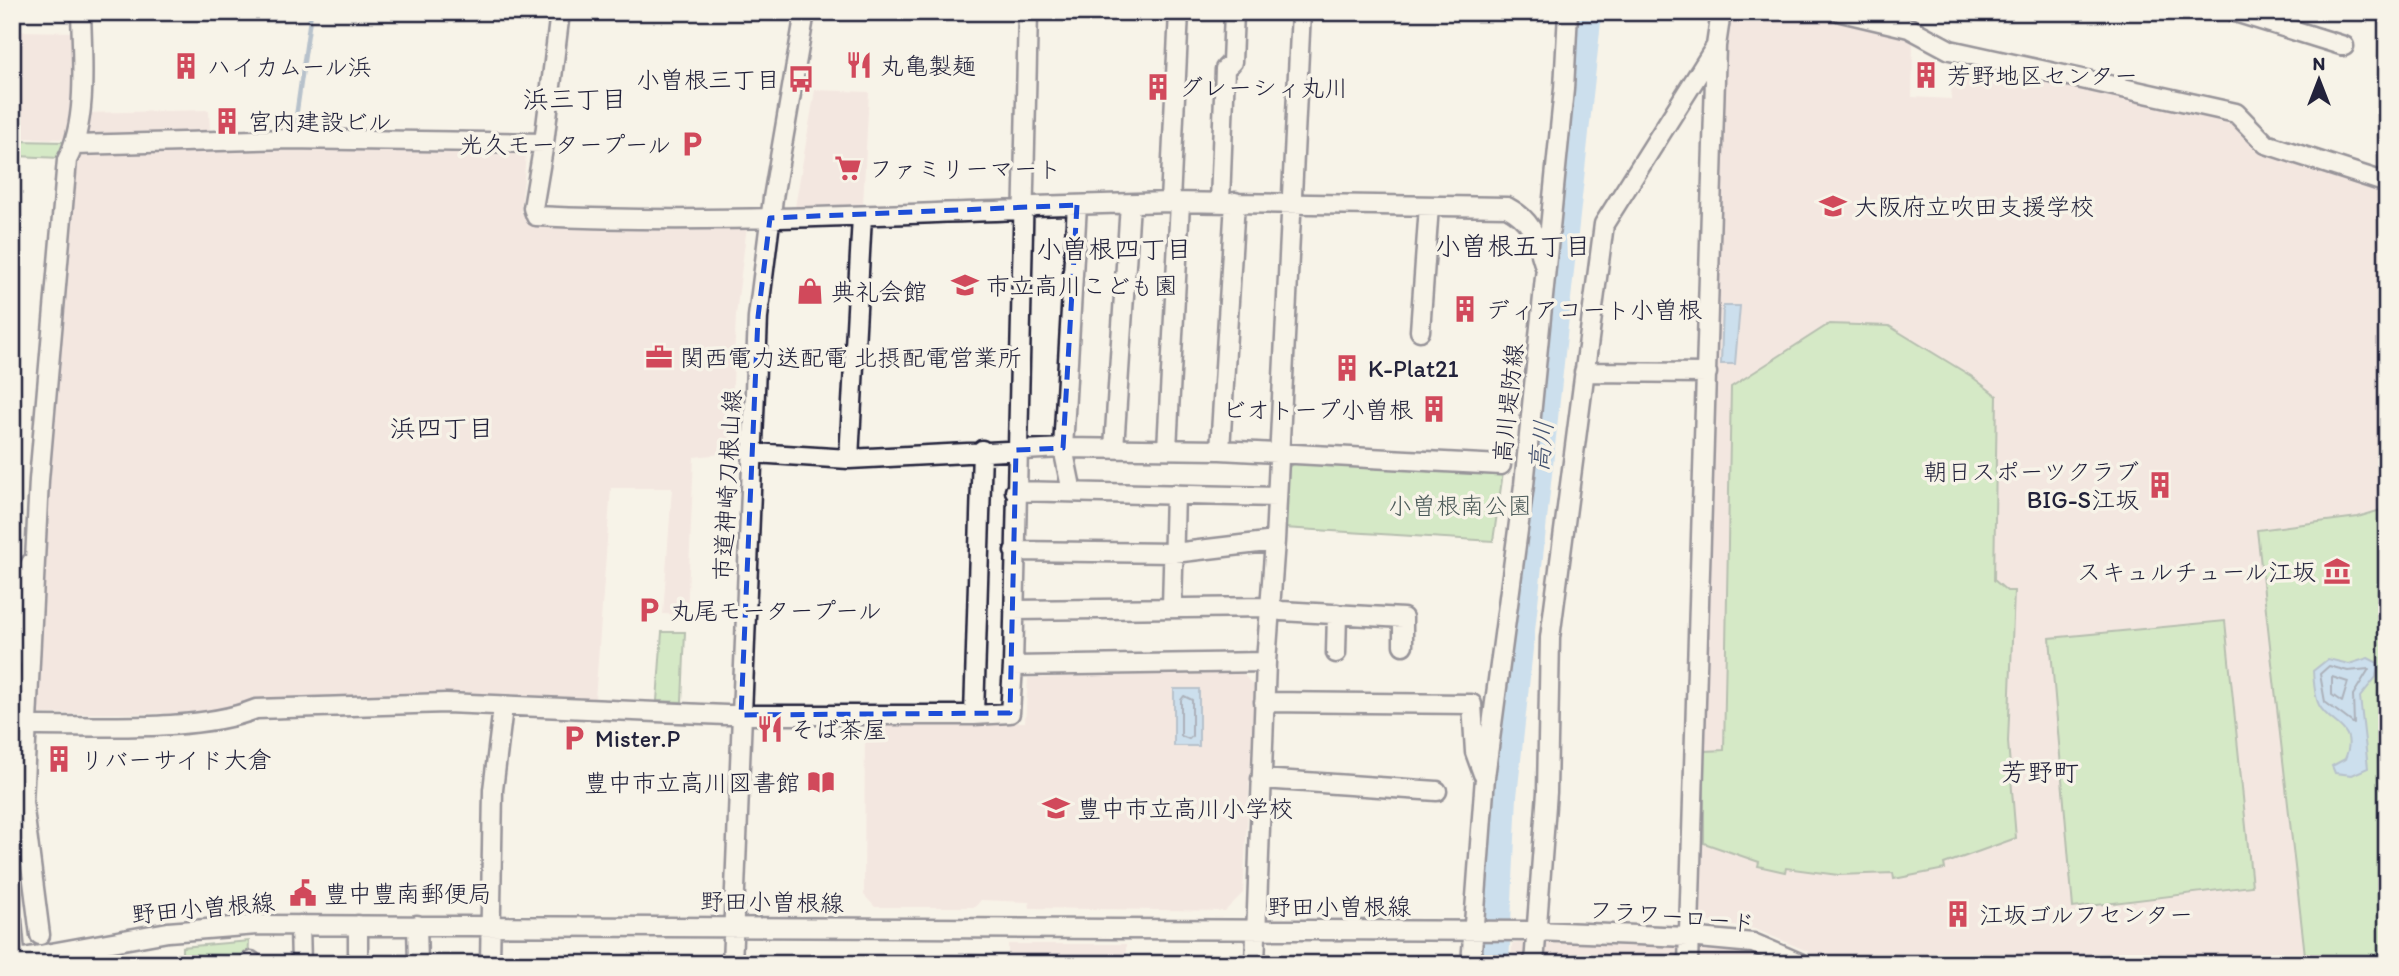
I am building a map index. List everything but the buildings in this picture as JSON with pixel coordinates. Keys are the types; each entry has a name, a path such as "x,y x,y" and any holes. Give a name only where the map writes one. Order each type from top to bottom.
{"street":[{"path":"40,935 23,802 34,557 67,160 75,145 82,84 81,12"},
{"path":"560,12 544,144 533,208 536,216 862,216 1024,210 1034,206 1175,202 1507,207 1525,217 1534,232 1545,267"},
{"name":"市道神崎刀根山線","path":"732,964 758,317 770,218 805,12"},
{"path":"28,726 194,723 232,719 256,709 446,703 741,715 1010,713 1028,12"},
{"path":"1167,449 1179,12"},
{"path":"1220,450 1227,202 1225,69 1232,62 1234,12"},
{"path":"1255,964 1264,702 1275,541 1301,12"},
{"name":"高川堤防線","path":"1471,964 1471,931 1485,777 1524,485 1564,89 1568,12"},
{"path":"1688,964 1716,46 1721,12"},
{"path":"1841,12 1909,28 1950,50 2236,113 2266,144 2387,183"},
{"path":"2235,12 2265,17 2344,46"},
{"path":"1534,964 1548,792 1550,638 1604,224 1716,46"},
{"path":"75,145 288,139 544,144"},
{"path":"1114,449 1130,204"},
{"path":"1072,492 1063,448 1077,205"},
{"path":"1420,331 1429,206"},
{"path":"849,459 862,216"},
{"path":"1584,372 1707,373"},
{"path":"753,453 849,459 982,450 1167,449 1279,451 1501,465"},
{"path":"975,715 982,450"},
{"path":"1015,491 1277,497"},
{"path":"1172,607 1175,494"},
{"path":"1014,551 1174,553 1275,541"},
{"path":"12,661 19,589 34,557"},
{"path":"1014,610 1270,607 1281,611 1403,618 1403,645"},
{"path":"1336,653 1337,614"},
{"path":"1013,666 1266,662"},
{"path":"1264,702 1472,704 1475,752 1479,770 1485,777"},
{"path":"490,964 493,790 503,707"},
{"path":"1261,779 1437,791"},
{"path":"12,921 15,961"},
{"path":"300,925 301,964"},
{"name":"野田小曽根線","path":"15,961 168,932 300,925 1535,931"},
{"path":"358,925 358,964"},
{"path":"417,925 418,964"},
{"name":"フラワーロード","path":"1535,931 1688,937 1753,943 1802,964"}],"highlighted area":[{"path":"1077,205 1063,448 1016,450 1010,713 741,715 758,317 770,218"}],"shaded area":[{"path":"1727,12 1803,12 1913,39 1912,97 1951,99 1953,60 2232,122 2264,152 2387,189 2387,964 1825,964 1807,951 1755,929 1710,923 1700,913"},
{"path":"12,31 79,32 78,84 69,139 12,138"},
{"path":"815,90 869,92 863,205 795,207"},
{"path":"209,110 210,133 88,138 84,133 85,113"},
{"path":"288,146 520,148 526,154 521,211 527,219 570,225 747,226 736,315 730,453 694,457 687,615 663,614 672,488 611,488 595,700 498,696 344,696 258,700 225,713 35,714 48,482 74,159 82,151"},
{"name":"豊中市立高川小学校","path":"1241,672 1255,687 1243,893 1225,911 1030,908 1029,902 981,900 975,907 875,907 864,895 865,723 1025,722 1028,678"},
{"path":"1546,939 1680,944 1748,954 1769,964 1511,964 1512,944"},
{"path":"1008,944 1126,944 1126,964 1008,964"}],"green space":[{"path":"17,141 65,142 60,158 17,156"},
{"path":"1829,324 1889,326 1971,376 1997,396 1994,580 2007,591 2014,591 2008,742 2016,838 1944,864 1945,869 1894,879 1893,873 1838,875 1786,868 1785,872 1758,866 1759,862 1704,843 1704,751 1724,750 1731,387"},
{"name":"小曽根南公園","path":"1294,462 1503,473 1493,541 1284,528 1287,469"},
{"path":"2387,508 2387,964 2306,964 2257,530 2358,517"},
{"path":"2225,621 2252,886 2073,908 2050,638"},
{"path":"662,632 685,632 682,702 657,701"},
{"path":"249,941 248,964 182,964 182,947"}],"water":[{"path":"1723,306 1740,306 1735,364 1721,364"},
{"path":"2368,658 2378,663 2376,677 2360,697 2368,768 2352,775 2335,773 2332,766 2345,759 2348,739 2341,727 2319,705 2313,671 2328,659 2349,664"},
{"path":"1174,689 1199,689 1199,746 1174,746"}],"waterway":[{"path":"294,131 311,12"},
{"name":"高川","path":"1495,964 1503,796 1588,12"}],"place":[{"name":"丸亀製麺","path":"859,65"},
{"name":"ハイカムール浜","path":"186,66"},
{"name":"芳野地区センター","path":"1926,75"},
{"name":"小曽根三丁目","path":"801,79"},
{"name":"グレーシィ丸川","path":"1158,87"},
{"name":"宮内建設ビル","path":"227,121"},
{"name":"光久モータープール","path":"692,144"},
{"name":"ファミリーマート","path":"848,168"},
{"name":"大阪府立吹田支援学校","path":"1833,206"},
{"name":"市立高川こども園","path":"965,285"},
{"name":"典礼会館","path":"810,291"},
{"name":"ディアコート小曽根","path":"1465,309"},
{"name":"関西電力送配電 北摂配電営業所","path":"659,357"},
{"name":"K-Plat21","path":"1347,368"},
{"name":"ビオトープ小曽根","path":"1434,409"},
{"name":"朝日スポーツクラブ BIG-S江坂","path":"2160,485"},
{"name":"スキュルチュール江坂","path":"2337,571"},
{"name":"丸尾モータープール","path":"649,610"},
{"name":"そば茶屋","path":"770,729"},
{"name":"Mister.P","path":"574,738"},
{"name":"リバーサイド大倉","path":"59,759"},
{"name":"豊中市立高川図書館","path":"821,782"},
{"name":"豊中市立高川小学校","path":"1056,808"},
{"name":"豊中豊南郵便局","path":"303,893"},
{"name":"江坂ゴルフセンター","path":"1958,914"}],"district":[{"name":"浜三丁目","path":"575,99"},
{"name":"小曽根五丁目","path":"1513,246"},
{"name":"小曽根四丁目","path":"1114,249"},
{"name":"浜四丁目","path":"442,428"},
{"name":"芳野町","path":"2040,772"}]}
